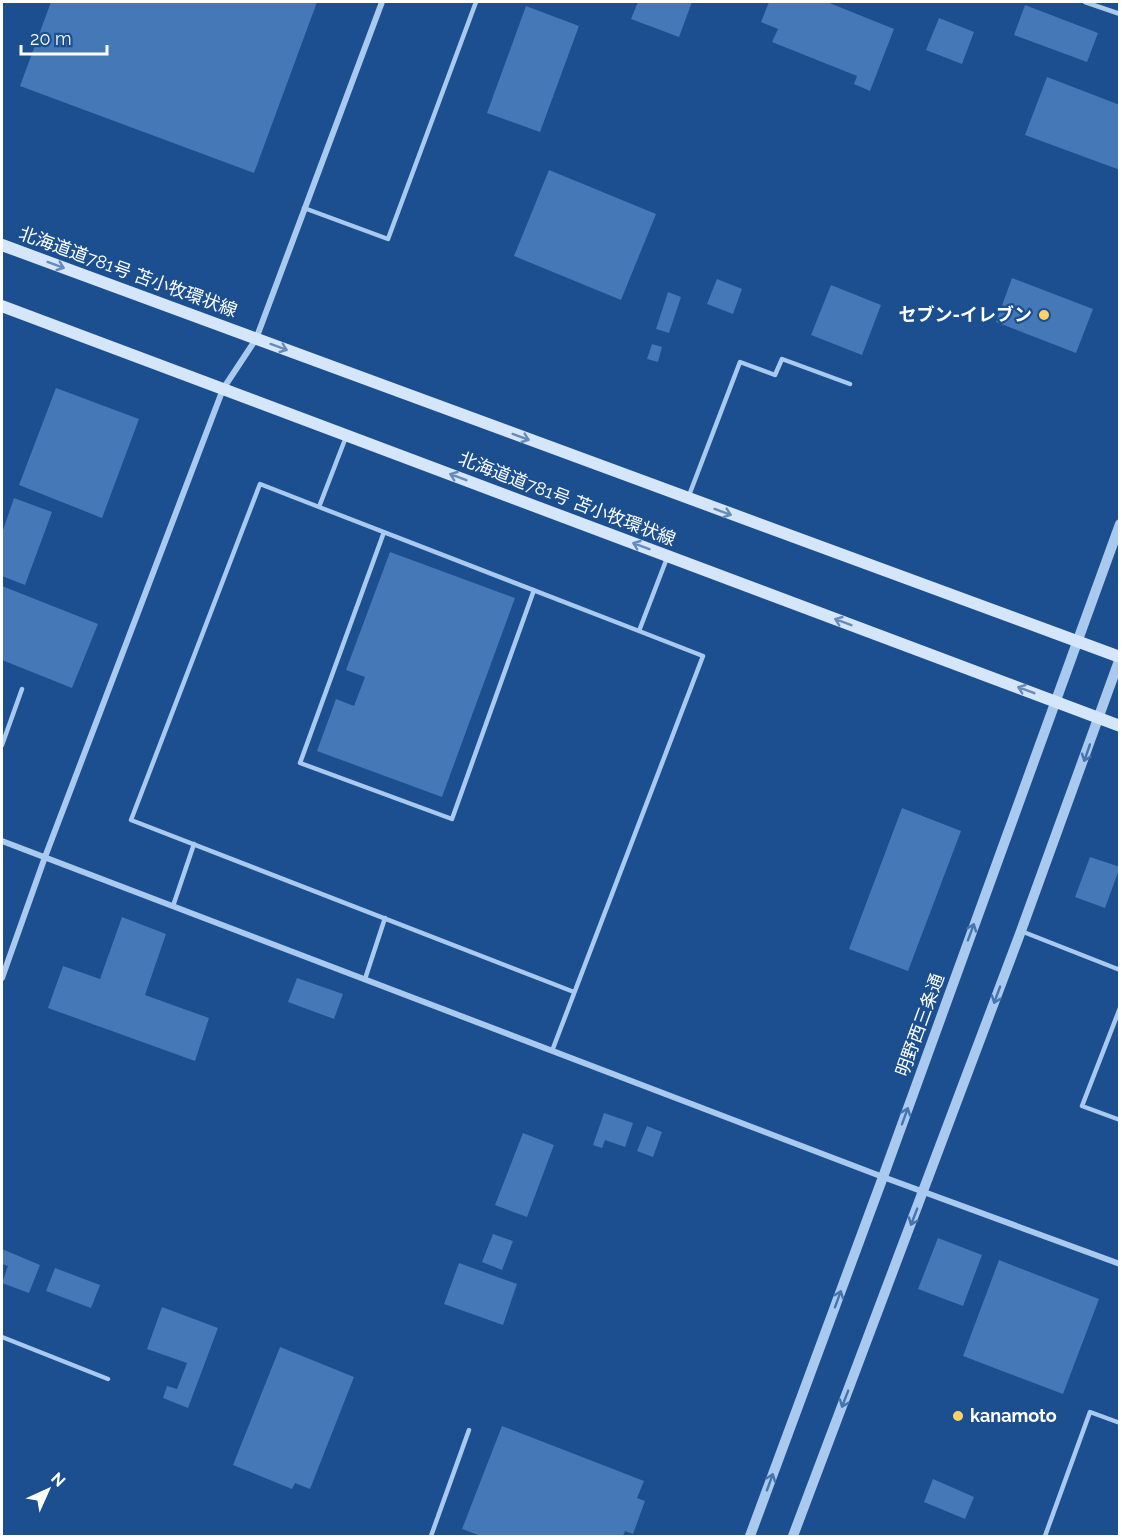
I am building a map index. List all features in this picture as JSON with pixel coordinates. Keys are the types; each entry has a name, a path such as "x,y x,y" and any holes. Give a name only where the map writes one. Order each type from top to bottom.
{"main road":[{"name":"北海道道781号 苫小牧環状線","path":"2,245 1119,658"},
{"name":"北海道道781号 苫小牧環状線","path":"2,306 1119,726"}],"street":[{"path":"2,978 45,857 223,389 256,339 382,2"},
{"name":"明野西三条通","path":"750,1536 883,1177 1119,524"},
{"path":"793,1536 1021,931 1119,658"},
{"path":"2,841 883,1177 1119,1264"}],"lane":[{"path":"304,208 388,239 476,2"},
{"path":"1085,2 1119,14"},
{"path":"687,498 740,362 775,375 782,359 850,384"},
{"path":"319,507 346,435"},
{"path":"552,1051 703,656 260,484 131,820 574,992"},
{"path":"384,532 300,763 452,819 534,590"},
{"path":"639,631 668,556"},
{"path":"2,745 22,689"},
{"path":"173,906 194,844"},
{"path":"365,979 385,918"},
{"path":"1021,931 1119,970"},
{"path":"1119,1008 1082,1106 1119,1120"},
{"path":"2,1337 108,1379"},
{"path":"1046,1536 1090,1412 1119,1423"},
{"path":"431,1536 469,1430"}],"building":[{"path":"51,2 317,2 254,173 20,86"},
{"path":"638,2 692,2 679,37 631,19"},
{"path":"769,2 827,2 894,29 870,91 854,84 857,76 772,42 778,29 761,22"},
{"path":"1025,5 1098,33 1087,62 1014,35"},
{"path":"526,6 579,26 540,132 487,113"},
{"path":"939,18 974,32 962,64 926,50"},
{"path":"1047,77 1120,105 1120,170 1025,135"},
{"path":"549,170 656,214 621,300 514,256"},
{"name":"セブン-イレブン","path":"1012,278 1093,309 1076,353 996,322"},
{"path":"717,279 742,289 733,314 707,304"},
{"path":"831,285 881,305 862,355 811,335"},
{"path":"668,292 681,297 669,333 656,329"},
{"path":"652,344 662,347 658,362 647,359"},
{"path":"56,388 139,419 102,518 19,485"},
{"path":"14,498 52,512 25,585 2,576 2,533"},
{"path":"390,552 515,598 442,797 317,751 336,699 354,706 365,677 346,670"},
{"path":"2,586 98,624 72,688 2,660"},
{"path":"902,808 961,831 908,971 849,949"},
{"path":"1090,857 1120,867 1105,908 1075,897"},
{"path":"122,917 166,934 145,995 209,1018 195,1061 48,1008 63,966 100,979"},
{"path":"297,978 343,994 334,1019 288,1002"},
{"path":"604,1113 633,1123 625,1147 605,1140 602,1148 593,1145"},
{"path":"647,1126 662,1132 653,1157 637,1151"},
{"path":"523,1133 554,1145 527,1217 495,1205"},
{"path":"493,1234 513,1241 502,1270 482,1262"},
{"path":"938,1238 982,1255 963,1306 918,1289"},
{"path":"2,1249 40,1265 29,1293 2,1283 8,1266 2,1264"},
{"path":"999,1260 1099,1299 1063,1394 963,1356"},
{"path":"459,1263 517,1284 503,1325 444,1304"},
{"path":"55,1268 100,1285 91,1308 46,1291"},
{"path":"162,1307 218,1328 188,1408 163,1398 167,1386 177,1389 187,1363 147,1349"},
{"path":"280,1347 354,1377 310,1489 295,1483 292,1489 233,1465"},
{"path":"502,1426 644,1481 637,1498 645,1501 633,1534 625,1531 623,1536 481,1536 462,1529"},
{"path":"933,1479 974,1497 965,1519 924,1502"}],"place":[{"name":"セブン-イレブン","path":"1044,315"},
{"name":"kanamoto","path":"958,1416"}]}
